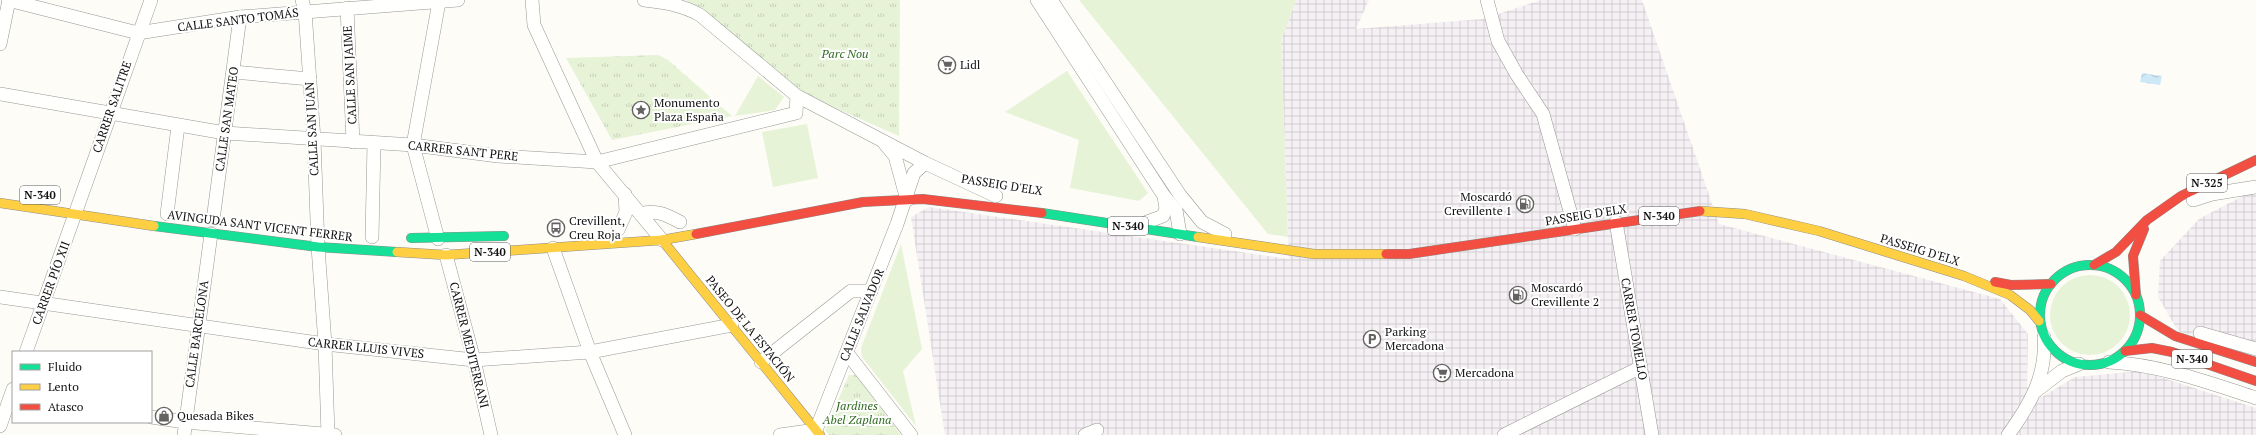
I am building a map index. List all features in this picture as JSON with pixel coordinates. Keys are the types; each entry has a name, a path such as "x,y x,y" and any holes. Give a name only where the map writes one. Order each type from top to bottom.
{"main road":[{"name":"N-325","path":"2094,265 2116,252 2139,227 2181,196 2256,160"},
{"name":"PASSEIG D'ELX","path":"965,192 1000,197"},
{"name":"PASSEIG D'ELX","path":"662,240 863,202 923,199 1225,234 1348,254"},
{"name":"PASSEIG D'ELX","path":"1026,202 1147,222 1181,230 1314,254 1409,254 1695,211 1745,214 1819,231 1964,276"},
{"name":"AVINGUDA SANT VICENT FERRER","path":"0,203 211,234 318,247 446,255 662,240"},
{"name":"N-325","path":"2138,305 2133,256 2143,230 2161,210"},
{"path":"630,228 684,222"},
{"name":"N-340","path":"402,238 438,239 517,235"},
{"name":"PASEO DE LA ESTACIÓN","path":"662,240 818,432"},
{"name":"N-340","path":"2039,321 2044,295 2051,284 2063,273 2078,267 2094,265 2107,268 2119,275 2129,284 2138,305 2175,336 2256,362"},
{"name":"N-340","path":"1964,276 2011,286 2051,284"},
{"name":"N-340","path":"1964,276 2010,295 2021,302 2039,321 2044,337 2053,349 2065,359 2079,364 2094,365 2110,362 2125,351 2136,334 2138,305"},
{"name":"N-340","path":"2125,351 2152,348 2172,352 2256,381"}],"street":[{"path":"0,44 9,0 138,33"},
{"name":"CARRER SALITRE","path":"75,214 138,33 151,0"},
{"name":"CALLE SANTO TOMÁS","path":"138,33 303,6 347,8 458,0"},
{"path":"532,0 534,25 598,162 640,214"},
{"path":"644,0 668,3 688,8 700,15 797,96 925,163 1000,197"},
{"path":"1037,0 1164,196 1176,210 1181,230"},
{"path":"1051,0 1180,195 1202,222 1225,234"},
{"path":"1487,0 1498,41 1517,75 1543,114 1575,229"},
{"path":"438,239 413,145 439,2"},
{"name":"CALLE SAN JUAN","path":"303,6 314,140 317,232 330,435"},
{"name":"CALLE SAN JAIME","path":"347,8 353,142"},
{"name":"CALLE SAN MATEO","path":"212,220 240,17"},
{"path":"233,72 310,79"},
{"name":"CARRER SANT PERE","path":"0,94 225,133 314,140 413,145 498,156 598,162 796,113 797,96"},
{"path":"167,214 178,126"},
{"path":"882,141 895,156 907,186 907,200"},
{"path":"372,237 374,143"},
{"path":"907,186 914,173 925,163"},
{"path":"2161,210 2212,194 2256,187"},
{"path":"625,194 626,212 630,228"},
{"path":"1180,195 1186,212 1181,230"},
{"path":"1147,222 1162,216 1166,210 1164,196"},
{"name":"CALLE SALVADOR","path":"818,432 846,353 907,200"},
{"path":"630,228 640,214 650,211 663,213 684,222"},
{"name":"CARRER PÍO XII","path":"26,351 75,214"},
{"name":"CARRER TOMELLO","path":"1616,222 1652,435"},
{"path":"630,228 662,240"},
{"name":"CALLE BARCELONA","path":"184,429 211,234"},
{"path":"553,248 590,352 625,435"},
{"name":"CARRER MEDITERRANI","path":"446,255 474,360 491,435"},
{"path":"762,362 851,291 871,291"},
{"name":"CARRER LLUIS VIVES","path":"0,297 198,327 325,344 474,360 590,352 732,325"},
{"path":"2138,305 2158,319 2180,328 2256,348"},
{"path":"2008,435 2034,394 2044,367 2044,337"},
{"path":"846,353 911,435"},
{"path":"2110,362 2138,364 2175,371 2256,398"},
{"path":"2034,394 2052,377 2079,364"},
{"path":"1504,435 1641,367"},
{"path":"0,426 9,393"},
{"path":"152,417 184,429 330,435"},
{"path":"780,435 818,432"}],"shaded area":[{"path":"1296,0 1369,0 1356,29 1483,19 1541,0 1642,0 1719,224 2000,299 2028,334 2027,387 2042,397 2075,377 2142,371 2256,408 2256,435 945,435 911,217 929,207 1289,259 1281,41"},
{"path":"2256,189 2256,355 2178,331 2158,297 2160,261 2199,219"}],"green space":[{"name":"Parc Nou","path":"686,0 900,0 899,136 801,93"},
{"path":"1079,0 1296,0 1281,41 1288,237 1268,234"},
{"path":"658,55 668,60 732,116 612,140 566,58"},
{"path":"1067,71 1148,193 1139,201 1070,188 1079,140 1005,112"},
{"path":"758,76 784,97 775,110 735,116"},
{"path":"807,124 818,178 773,187 762,132"},
{"path":"901,244 922,349 903,371 916,426 862,357 861,348"},
{"path":"2082,275 2098,275 2119,286 2130,307 2130,323 2119,344 2098,355 2082,355 2068,349 2061,344 2056,337 2050,323 2050,307 2056,293 2061,286 2068,281"},
{"name":"Jardines Abel Zaplana","path":"849,375 856,375 901,435 829,435 825,430"}],"water":[{"path":"2142,73 2162,76 2160,85 2140,82"}],"traffic: fast":[{"path":"1042,213 1198,237"},
{"path":"154,226 318,247 397,252"},
{"path":"411,238 504,236"},
{"path":"2090,265 2100,266 2118,273 2132,287 2139,305 2140,315 2139,325 2132,343 2118,357 2100,364 2090,365 2080,364 2062,357 2048,343 2041,325 2040,315 2041,305 2048,287 2062,273 2080,266 2090,265"}],"traffic: slow":[{"path":"0,203 154,226"},
{"path":"1700,211 1745,214 1819,231 1964,276 2010,295 2030,310 2039,321"},
{"path":"397,252 446,255 662,240 696,234"},
{"path":"1198,237 1314,254 1386,254"},
{"path":"662,240 820,435"}],"traffic: jam":[{"path":"2094,265 2116,252 2147,220 2181,196 2256,160"},
{"path":"696,234 863,202 923,199 1042,213"},
{"path":"1386,254 1409,254 1700,211"},
{"path":"2136,295 2133,256 2144,229"},
{"path":"1995,282 2011,285 2051,284"},
{"path":"2140,315 2175,336 2256,362"},
{"path":"2125,351 2152,348 2172,352 2256,381"}],"place":[{"name":"Lidl","path":"947,65"},
{"name":"Monumento Plaza España","path":"641,110"},
{"name":"Moscardó Crevillente 1","path":"1525,204"},
{"name":"Crevillent, Creu Roja","path":"556,228"},
{"name":"Moscardó Crevillente 2","path":"1518,295"},
{"name":"Parking Mercadona","path":"1372,339"},
{"name":"Mercadona","path":"1442,373"},
{"name":"Quesada Bikes","path":"164,416"}]}
